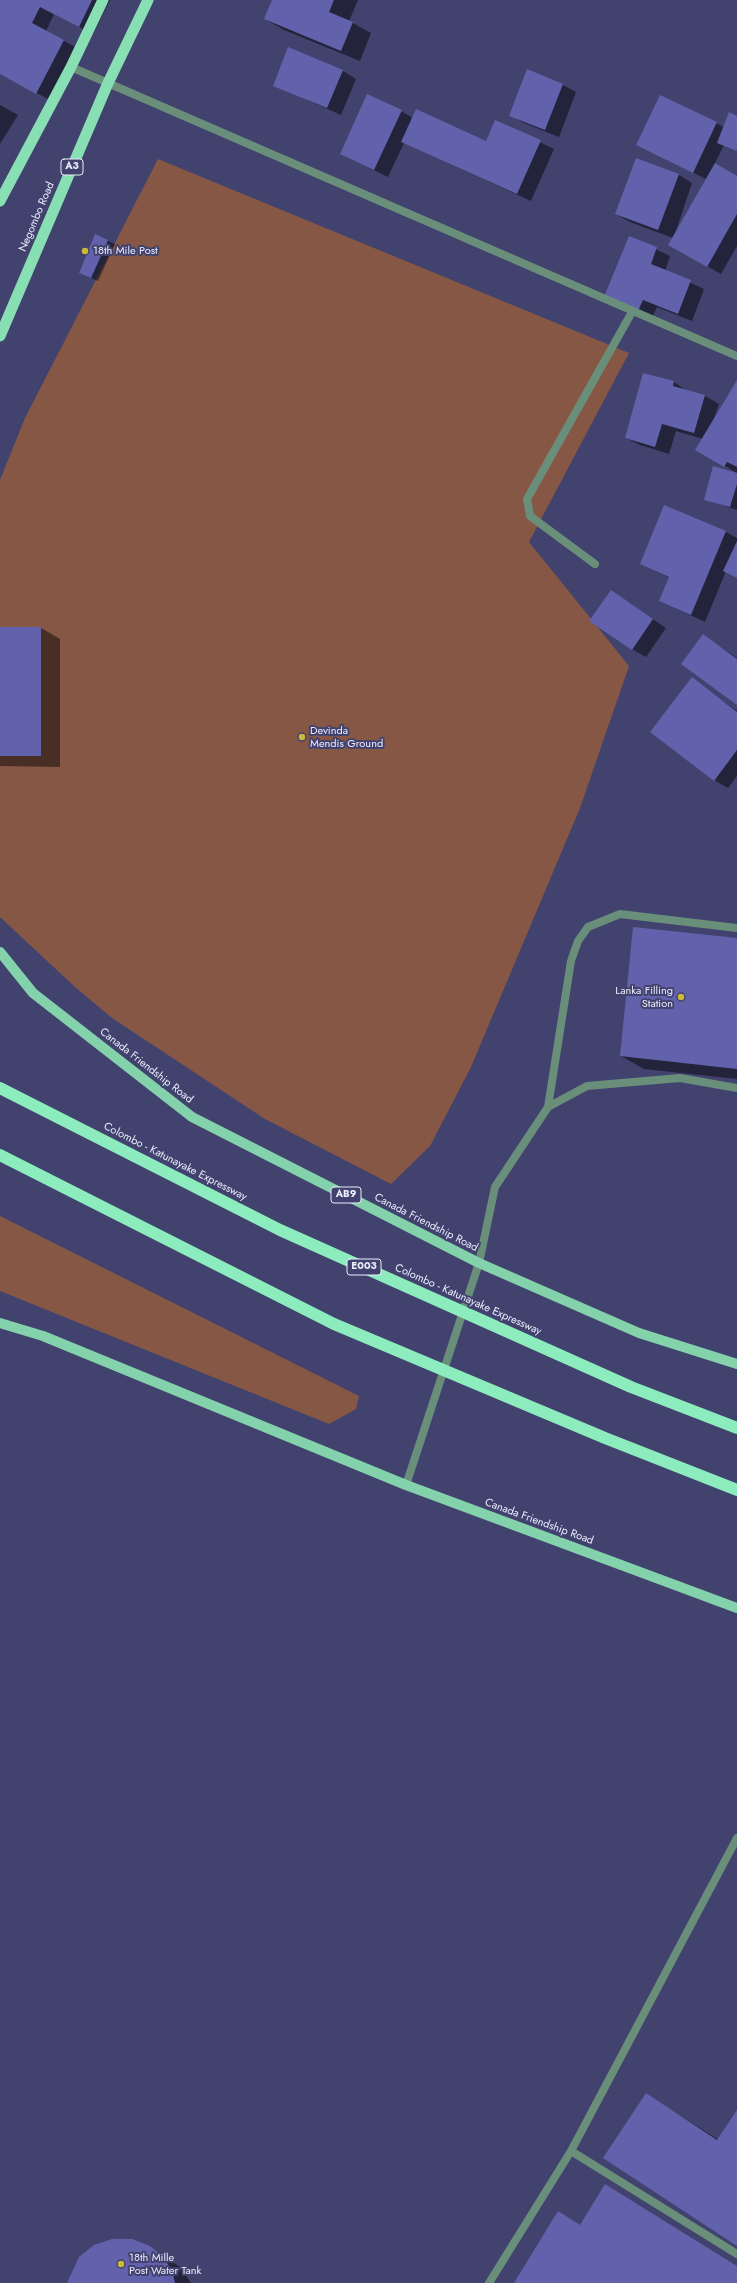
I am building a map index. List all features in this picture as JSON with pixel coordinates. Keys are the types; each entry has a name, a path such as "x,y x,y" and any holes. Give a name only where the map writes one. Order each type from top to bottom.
{"highway":[{"path":"0,201 71,67 103,0"},
{"name":"Negombo Road","path":"0,336 108,83 148,0"},
{"name":"Colombo - Katunayake Expressway","path":"0,1088 280,1230 631,1387 737,1428"},
{"path":"0,1155 334,1324 605,1438 737,1490"}],"main road":[{"name":"Canada Friendship Road","path":"0,952 33,993 192,1116 479,1263 639,1333 737,1364"},
{"name":"Canada Friendship Road","path":"0,1324 43,1336 406,1485 737,1608"}],"street":[{"path":"71,67 632,312 737,356"},
{"path":"595,564 530,516 527,499 632,312"},
{"path":"406,1485 479,1263 495,1187 548,1107 571,961 578,941 588,927 620,914 737,928"},
{"path":"548,1107 587,1086 680,1078 737,1088"},
{"path":"489,2283 571,2151 737,1838"},
{"path":"571,2151 737,2254"}],"shaded area":[{"name":"Devinda Mendis Ground","path":"158,159 629,353 529,542 629,666 580,808 471,1067 430,1146 391,1184 265,1119 112,1018 75,987 0,917 0,480 25,418"},
{"path":"0,1216 359,1396 356,1409 329,1424 0,1291"}],"building":[{"path":"0,0 92,0 79,27 40,7 32,23 64,40 36,94 0,74"},
{"path":"272,0 334,0 329,12 353,22 341,51 264,19"},
{"path":"288,47 343,70 327,108 273,86"},
{"path":"527,69 563,84 545,130 509,116"},
{"path":"367,94 402,110 374,170 340,154"},
{"path":"660,95 717,122 693,173 636,145"},
{"path":"416,109 486,141 495,120 541,140 517,194 401,142"},
{"path":"729,112 737,116 737,151 717,143"},
{"path":"636,158 679,174 658,230 615,214"},
{"path":"715,163 737,176 737,214 707,267 668,245"},
{"path":"95,234 108,240 91,278 79,273"},
{"path":"629,236 657,247 651,264 691,280 678,314 643,300 638,311 604,297"},
{"path":"643,373 674,381 673,386 705,395 694,433 662,424 655,447 625,438"},
{"path":"737,380 737,467 727,462 724,467 695,450"},
{"path":"713,466 737,473 737,484 730,507 704,500"},
{"path":"664,505 726,531 691,615 659,601 669,577 640,564"},
{"path":"737,541 737,578 723,571"},
{"path":"611,590 653,619 632,650 589,621"},
{"path":"0,627 41,627 41,756 0,756"},
{"path":"703,634 737,659 737,705 681,664"},
{"path":"692,677 737,712 737,750 714,781 650,732"},
{"name":"Lanka Filling Station","path":"633,927 737,938 737,1069 620,1056"},
{"path":"646,2093 717,2140 737,2110 737,2246 603,2158"},
{"path":"605,2184 737,2266 737,2283 514,2283 558,2211 580,2225"},
{"name":"18th Mille Post Water Tank","path":"112,2239 132,2239 150,2246 161,2255 172,2270 175,2283 67,2283 79,2257 94,2245"}],"place":[{"name":"18th Mile Post","path":"85,251"},
{"name":"Devinda Mendis Ground","path":"302,737"},
{"name":"Lanka Filling Station","path":"681,997"},
{"name":"18th Mille Post Water Tank","path":"121,2264"}]}
